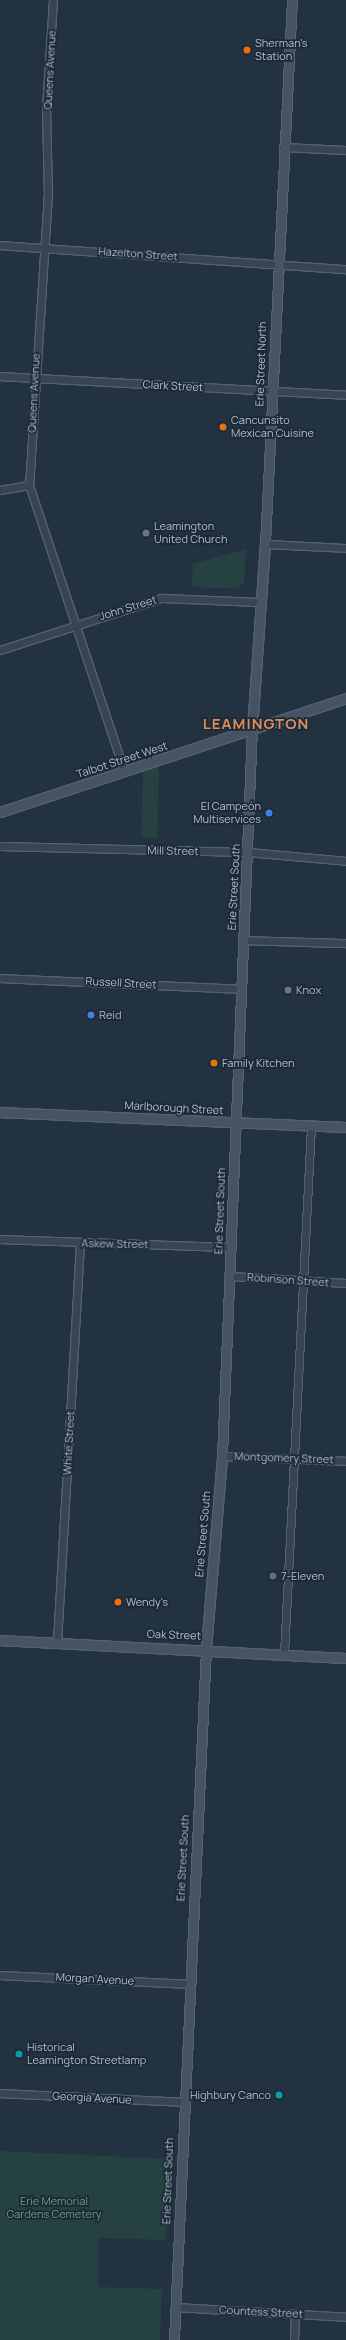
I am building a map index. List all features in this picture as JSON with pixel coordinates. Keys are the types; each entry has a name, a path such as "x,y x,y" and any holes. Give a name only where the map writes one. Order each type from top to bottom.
{"main road":[{"name":"Erie Street North","path":"252,729 265,544 276,265 292,0"},
{"name":"Talbot Street West","path":"0,812 346,698"},
{"name":"Erie Street South","path":"174,2340 183,2102 206,1648 222,1456 252,729"},
{"name":"Marlborough Street","path":"0,1112 346,1127"},
{"name":"Oak Street","path":"0,1640 206,1648 346,1658"}],"street":[{"name":"Queens Avenue","path":"53,0 46,107 48,193 34,378 29,485 74,625 124,772"},
{"path":"283,146 346,150"},
{"name":"Hazelton Street","path":"0,245 346,269"},
{"name":"Clark Street","path":"0,376 346,396"},
{"path":"0,490 29,485"},
{"path":"265,544 346,548"},
{"name":"John Street","path":"0,650 161,598 261,602"},
{"name":"Mill Street","path":"0,846 248,852 346,861"},
{"path":"243,940 346,944"},
{"name":"Russell Street","path":"0,978 241,989"},
{"path":"284,1654 296,1459 311,1126"},
{"name":"Askew Street","path":"0,1239 80,1243 231,1247"},
{"name":"White Street","path":"57,1642 80,1243"},
{"name":"Robinson Street","path":"230,1276 346,1283"},
{"name":"Montgomery Street","path":"222,1456 346,1461"},
{"name":"Morgan Avenue","path":"0,1975 189,1984"},
{"name":"Georgia Avenue","path":"0,2093 183,2102"},
{"name":"Countess Street","path":"175,2307 346,2317"},
{"path":"294,2340 295,2314"}],"green space":[{"path":"246,549 244,583 237,589 192,587 193,564"},
{"path":"143,760 159,760 158,838 142,838"},
{"name":"Erie Memorial Gardens Cemetery","path":"0,2151 170,2159 166,2240 99,2238 98,2287 162,2289 160,2340 0,2340"}],"place":[{"name":"Sherman's Station","path":"247,50"},
{"name":"Cancunsito Mexican Cuisine","path":"223,427"},
{"name":"Leamington United Church","path":"146,533"},
{"name":"El Campeón Multiservices","path":"269,813"},
{"name":"Knox","path":"288,990"},
{"name":"Reid","path":"91,1015"},
{"name":"Family Kitchen","path":"214,1063"},
{"name":"7-Eleven","path":"273,1576"},
{"name":"Wendy's","path":"118,1602"},
{"name":"Historical Leamington Streetlamp","path":"19,2054"},
{"name":"Highbury Canco","path":"279,2095"}],"district":[{"name":"LEAMINGTON","path":"256,724"}]}
